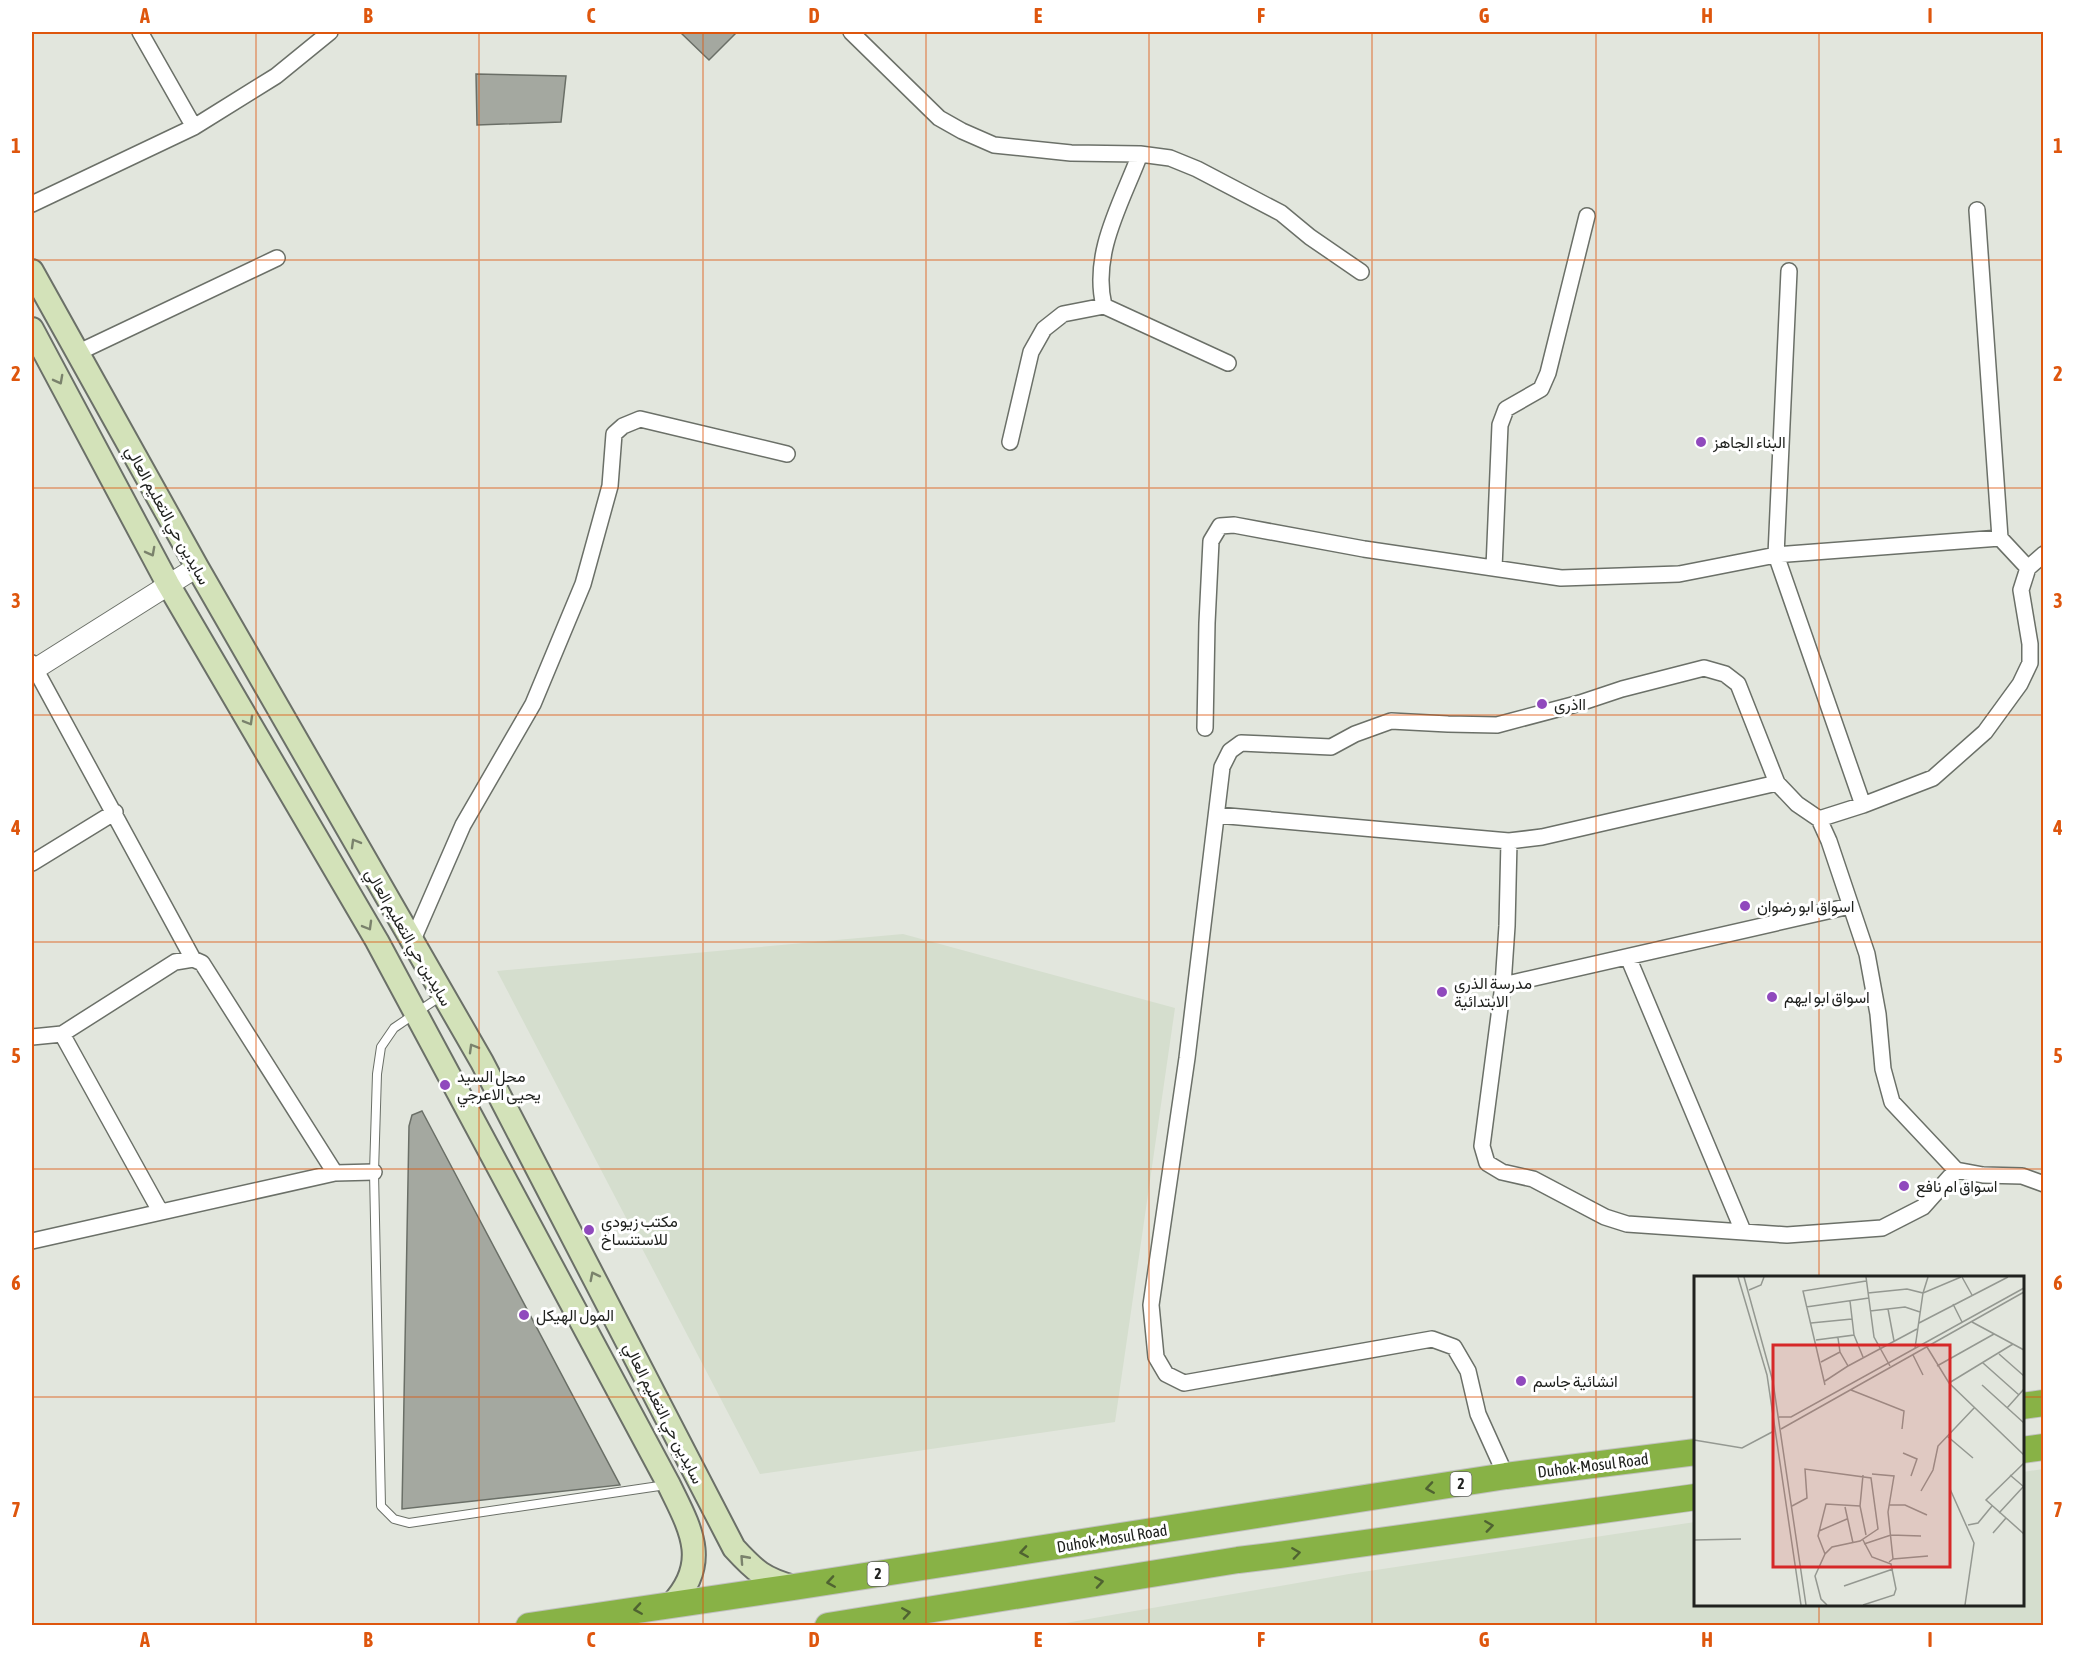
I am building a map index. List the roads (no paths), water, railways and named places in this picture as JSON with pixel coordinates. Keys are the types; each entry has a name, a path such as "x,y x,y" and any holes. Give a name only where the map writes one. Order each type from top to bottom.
{"highway":[{"path":"2024,1406 2043,1403"},
{"path":"2024,1450 2043,1448"},
{"name":"Duhok-Mosul Road","path":"529,1626 1506,1476 1694,1452"},
{"path":"828,1626 1238,1560 1694,1497"}],"main road":[{"name":"سايدين حي التعليم العالي","path":"32,271 196,567 482,1062 734,1548 751,1567 772,1581 794,1587"},
{"name":"سايدين حي التعليم العالي","path":"32,330 168,584 377,941 669,1485 690,1528 694,1544 694,1561 690,1577 683,1591 672,1604"}],"street":[{"path":"140,32 194,127"},
{"path":"32,204 194,127 276,76 330,32"},
{"path":"852,32 939,118 962,131 994,145 1071,153 1140,154 1179,161 1281,213 1310,237 1360,272"},
{"path":"1104,306 1100,270 1105,246 1140,154"},
{"path":"1977,210 2000,538 2028,568"},
{"path":"1494,568 1500,425 1506,409 1541,389 1548,373 1587,216"},
{"path":"77,354 277,258"},
{"path":"1789,271 1776,555 1863,805"},
{"path":"1010,441 1031,352 1044,329 1063,314 1104,306 1228,363"},
{"path":"412,942 463,825 533,704 583,584 610,486 614,434 623,426 640,419 787,454"},
{"path":"1205,728 1211,541 1220,526 1234,525 1364,549 1561,578 1679,574 1776,555 2000,538"},
{"path":"1819,819 1933,778 1985,732 2020,684 2030,663 2030,644 2021,590 2028,568 2043,554"},
{"path":"193,959 115,812 32,668 196,567"},
{"path":"1506,1476 1478,1414 1468,1371 1454,1347 1432,1339 1184,1383 1166,1374 1156,1358 1150,1305 1187,1058 1222,767 1230,751 1241,743 1331,747 1355,734 1391,721 1497,725 1580,703 1622,689 1704,669 1725,674 1738,684 1777,783 1797,804 1819,819 1829,842 1867,954 1878,1014 1883,1069 1892,1102 1956,1170 1983,1175 2022,1176 2043,1184"},
{"path":"1217,815 1509,841 1542,837 1777,783"},
{"path":"32,863 115,812"},
{"path":"1509,841 1503,985 1482,1146 1487,1163 1502,1172 1533,1179 1605,1217 1627,1224 1787,1235 1882,1228 1923,1208 1956,1170"},
{"path":"1503,985 1850,906"},
{"path":"1628,957 1743,1231"},
{"path":"32,1037 62,1034 175,962 193,959 202,963 335,1173"},
{"path":"62,1034 160,1211"},
{"path":"32,1240 335,1173 374,1172"}],"lane":[{"path":"442,995 393,1028 381,1047 377,1074 374,1172 381,1506 393,1519 409,1523 669,1485"}],"place":[{"name":"البناء الجاهز","path":"1701,442"},
{"name":"ااذرى","path":"1542,704"},
{"name":"اسواق ابو رضوان","path":"1745,906"},
{"name":"مدرسة الذرى الابتدائية","path":"1442,992"},
{"name":"اسواق ابو ايهم","path":"1772,997"},
{"name":"محل السيد يحيى الاعرجي","path":"445,1085"},
{"name":"اسواق ام نافع","path":"1904,1186"},
{"name":"مكتب زيودي للاستنساخ","path":"589,1230"},
{"name":"المول الهيكل","path":"524,1315"},
{"name":"انشائية جاسم","path":"1521,1381"}]}
